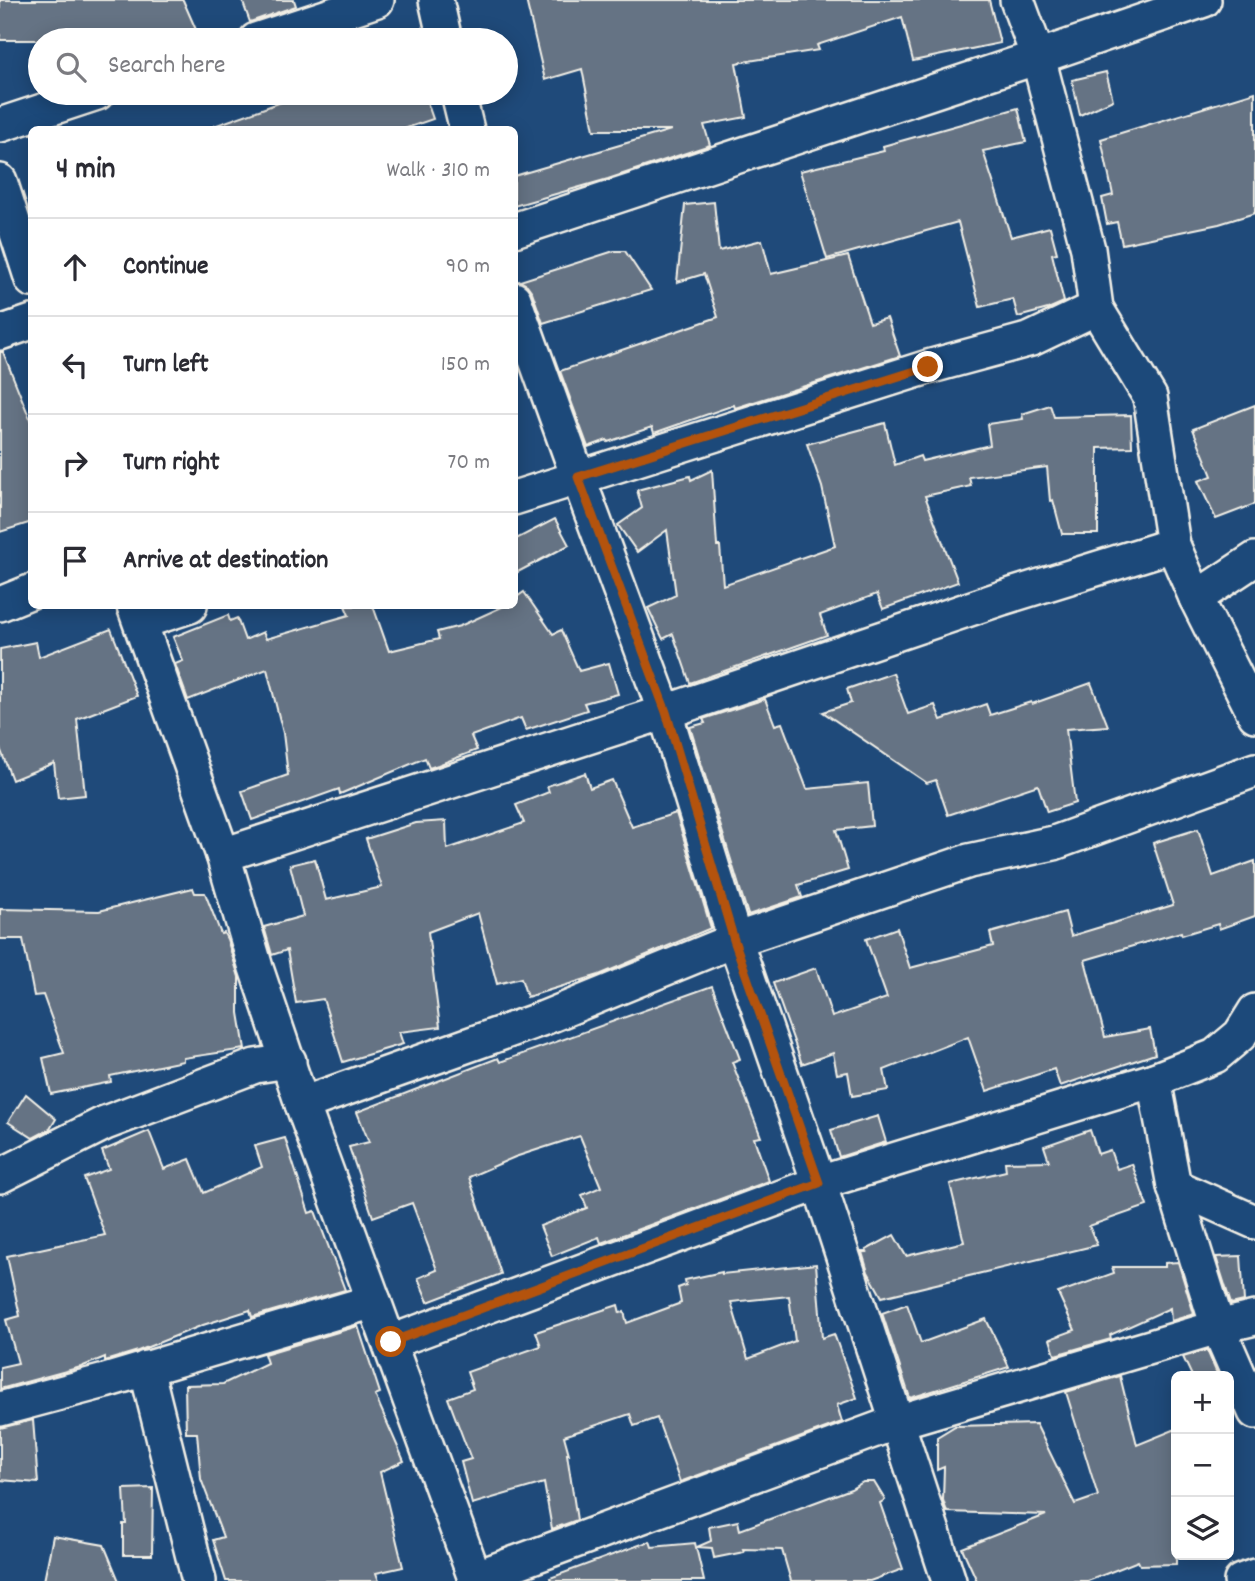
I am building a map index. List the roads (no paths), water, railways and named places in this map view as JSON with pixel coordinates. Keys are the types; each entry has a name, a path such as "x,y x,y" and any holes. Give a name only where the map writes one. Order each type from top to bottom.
{"street":[{"path":"292,28 377,0"},
{"path":"436,0 442,28"},
{"path":"1017,0 1038,57 1088,249 1096,308 1150,397 1173,545 1196,598 1255,715"},
{"path":"518,229 1204,0"},
{"path":"0,125 61,105"},
{"path":"461,105 466,126"},
{"path":"0,181 28,268"},
{"path":"518,497 928,367 1031,339 1096,308"},
{"path":"518,310 666,712 734,940 819,1183 949,1581"},
{"path":"0,333 28,323"},
{"path":"223,855 666,712 1003,598 1173,545"},
{"path":"1196,598 1255,559"},
{"path":"0,604 28,594"},
{"path":"170,609 137,614 223,855 302,1104 476,1579 897,1422 1255,1318"},
{"path":"302,1104 544,1018 734,940 969,861 1054,843 1255,770"},
{"path":"391,1342 819,1183 1154,1080 1215,1056 1240,1035 1255,1011"},
{"path":"0,1176 105,1123 255,1066 289,1061"},
{"path":"1154,1080 1174,1186 1218,1327 1255,1412"},
{"path":"1174,1186 1255,1222"},
{"path":"0,1409 374,1301"},
{"path":"146,1368 199,1581"},
{"path":"1241,1581 1255,1576"}]}
